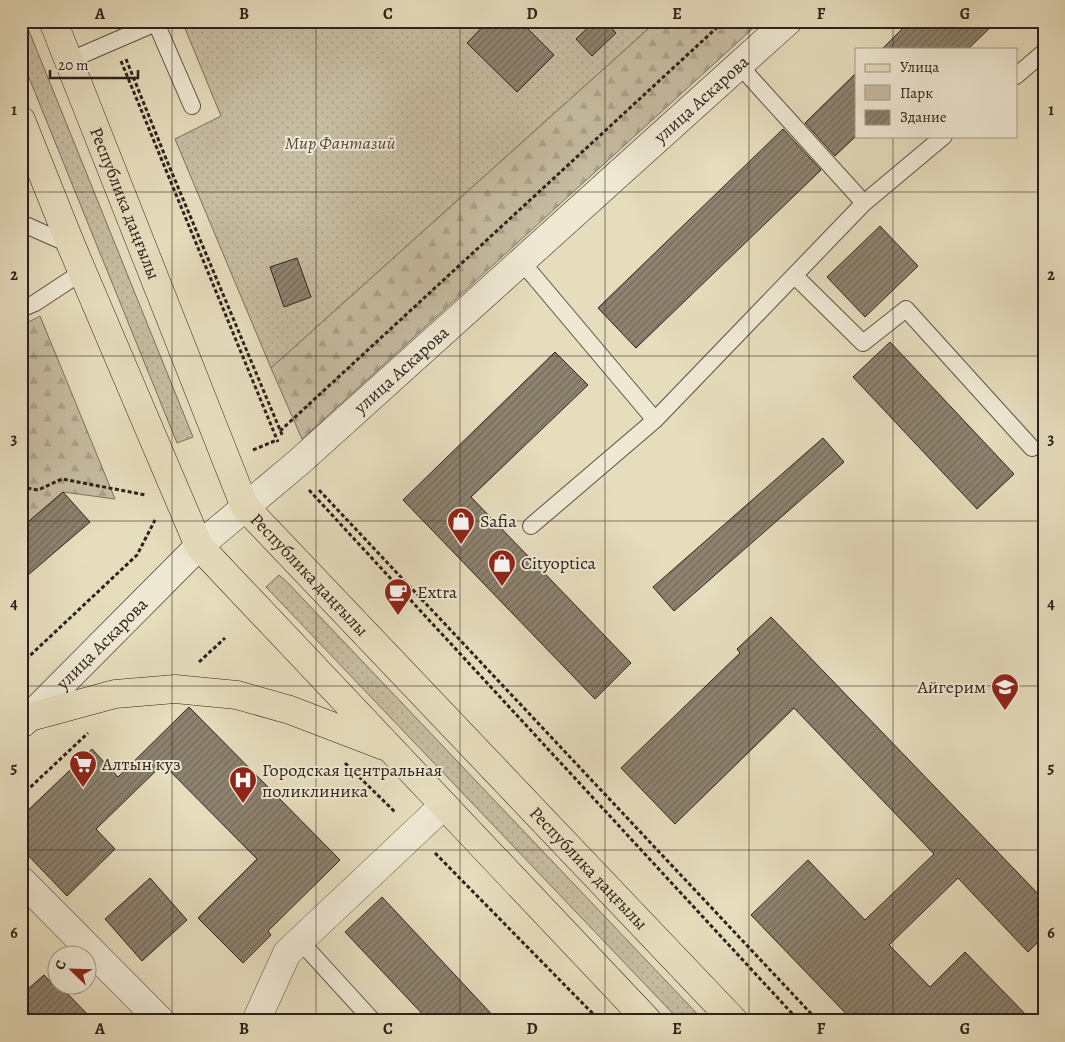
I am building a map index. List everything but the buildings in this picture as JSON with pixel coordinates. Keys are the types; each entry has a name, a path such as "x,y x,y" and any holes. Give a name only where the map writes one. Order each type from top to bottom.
{"main road":[{"name":"Республика даңғылы","path":"53,21 245,507 734,1021"},
{"name":"улица Аскарова","path":"26,721 199,546 300,462 788,21"},
{"path":"21,120 82,272 199,546 648,1021"},
{"path":"26,721 115,694 182,689 237,695 281,708 390,749"},
{"path":"256,1021 288,953 299,940 444,805"},
{"path":"21,880 161,1021"}],"lane":[{"path":"68,61 156,23 192,106"},
{"path":"1018,75 1042,59"},
{"path":"739,65 864,203"},
{"path":"532,526 656,420 864,203 942,138"},
{"path":"21,223 71,245"},
{"path":"521,261 656,420"},
{"path":"21,309 35,303 82,272"},
{"path":"795,276 862,343 906,309 1032,448"},
{"path":"299,940 372,1021"}],"path":[{"path":"280,431 724,21"},
{"path":"116,41 283,438"},
{"path":"116,41 277,440"},
{"path":"21,487 38,490 62,479 145,495"},
{"path":"319,490 818,1021"},
{"path":"21,664 137,556 155,520"},
{"path":"343,528 799,1021"},
{"path":"199,662 225,638"},
{"path":"21,796 90,731"},
{"path":"342,760 600,1021"}],"green space":[{"path":"21,21 25,21 193,437 177,443 21,58"},
{"name":"Мир Фантазий","path":"182,21 657,21 271,368 175,139 221,116"},
{"path":"657,21 761,21 302,439 271,368"},
{"path":"40,316 115,499 63,492 21,528 21,326"},
{"path":"279,575 704,1021 680,1021 266,587"}],"place":[{"name":"Safia","path":"461,545"},
{"name":"Cityoptica","path":"502,587"},
{"name":"Extra","path":"398,616"},
{"name":"Айгерим","path":"1005,711"},
{"name":"Алтын куз","path":"83,788"},
{"name":"Городская центральная поликлиника","path":"243,804"}]}
